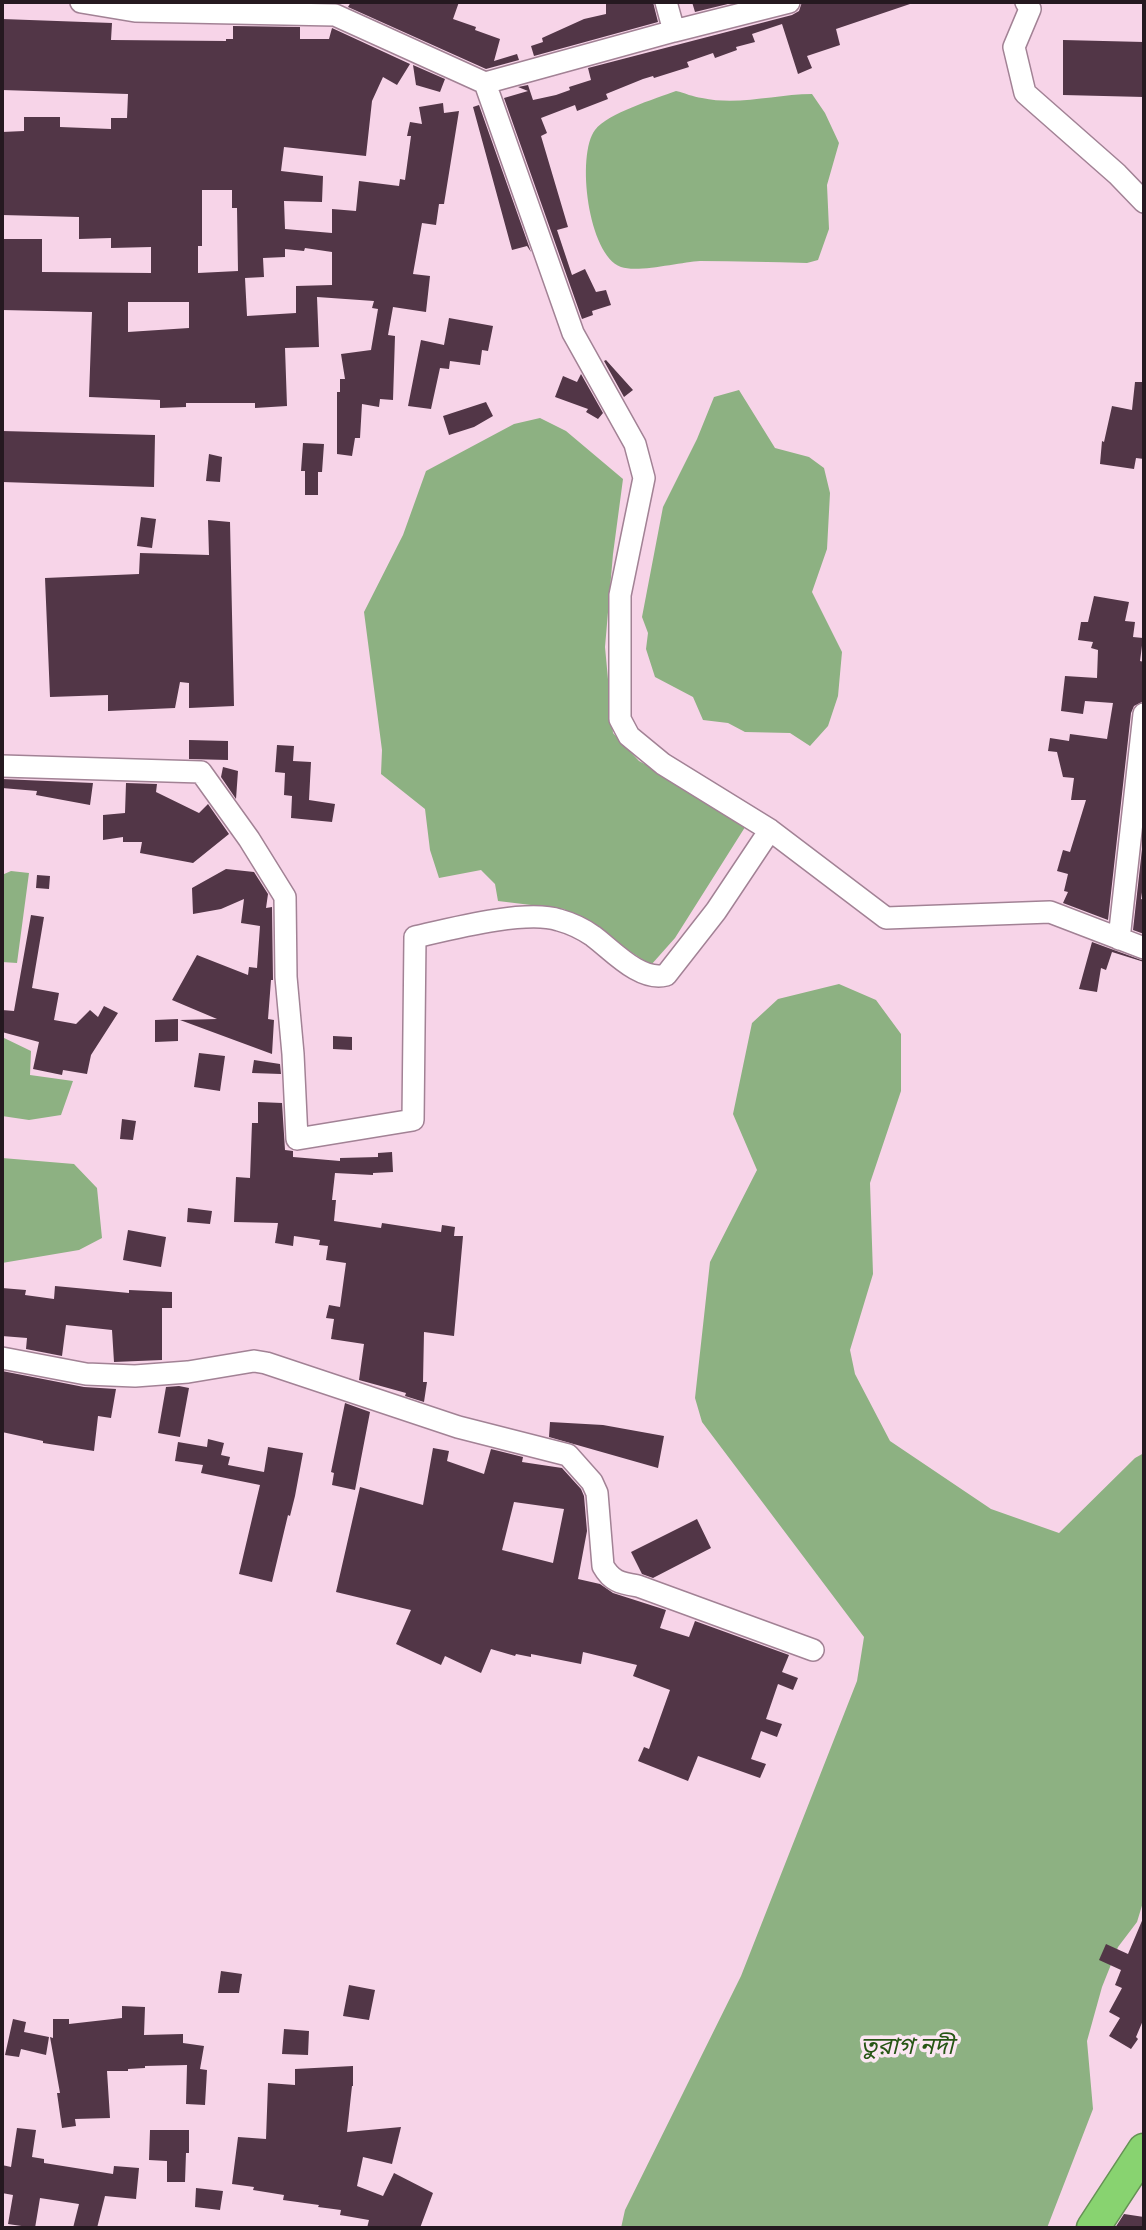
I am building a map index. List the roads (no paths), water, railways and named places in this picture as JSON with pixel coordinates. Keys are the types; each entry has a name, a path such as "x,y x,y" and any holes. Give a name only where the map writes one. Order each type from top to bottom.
{"highway":[{"path":"1093,2228 1144,2150"}],"street":[{"path":"81,2 135,11 335,15 485,83 789,2"},
{"path":"666,2 674,31"},
{"path":"1026,2 1030,9 1014,47 1025,93 1117,174 1144,202"},
{"path":"485,83 573,333 635,444 644,478 620,595 620,719 629,736 663,764 770,830 886,918 1050,912 1144,948"},
{"path":"1119,939 1144,714"},
{"path":"2,766 201,772 249,839 285,897 286,977 297,1139 413,1120 415,937 483,921 557,919 590,934 635,968 656,978 666,975 716,911 770,830"},
{"path":"2,1358 86,1374 135,1376 187,1372 254,1361 266,1363 458,1427 568,1455 592,1482 597,1493 603,1566 617,1582 638,1586 813,1650"}],"water":[{"path":"676,91 730,101 812,94 825,113 839,143 827,185 829,229 818,260 807,263 700,261 628,269 610,259 600,244 589,203 586,160 589,143 595,130 610,118"},
{"path":"739,390 775,448 809,457 824,468 830,493 827,549 812,592 842,652 838,696 828,726 810,746 790,733 745,732 728,723 703,720 693,697 655,677 646,649 648,633 642,617 663,507 697,439 714,397"},
{"path":"540,418 566,431 623,479 605,647 613,733 639,761 713,800 747,824 675,938 651,965 564,909 498,901 495,884 481,870 439,878 430,850 425,809 381,774 382,750 364,612 403,535 426,471 514,424"},
{"path":"11,871 29,873 17,963 2,962 2,875"},
{"name":"তুরাগ নদী","path":"839,984 876,1000 901,1034 901,1091 870,1183 873,1274 850,1350 855,1374 890,1441 991,1509 1059,1533 1135,1458 1144,1453 1144,1899 1137,1922 1118,1947 1102,1987 1087,2041 1093,2109 1047,2228 621,2228 625,2210 741,1976 857,1681 864,1637 702,1422 695,1398 710,1262 757,1170 733,1114 752,1023 778,999"},
{"path":"2,1037 31,1051 30,1075 73,1081 61,1115 29,1120 2,1116"},
{"path":"2,1158 74,1164 97,1188 102,1238 79,1250 2,1263"}]}
